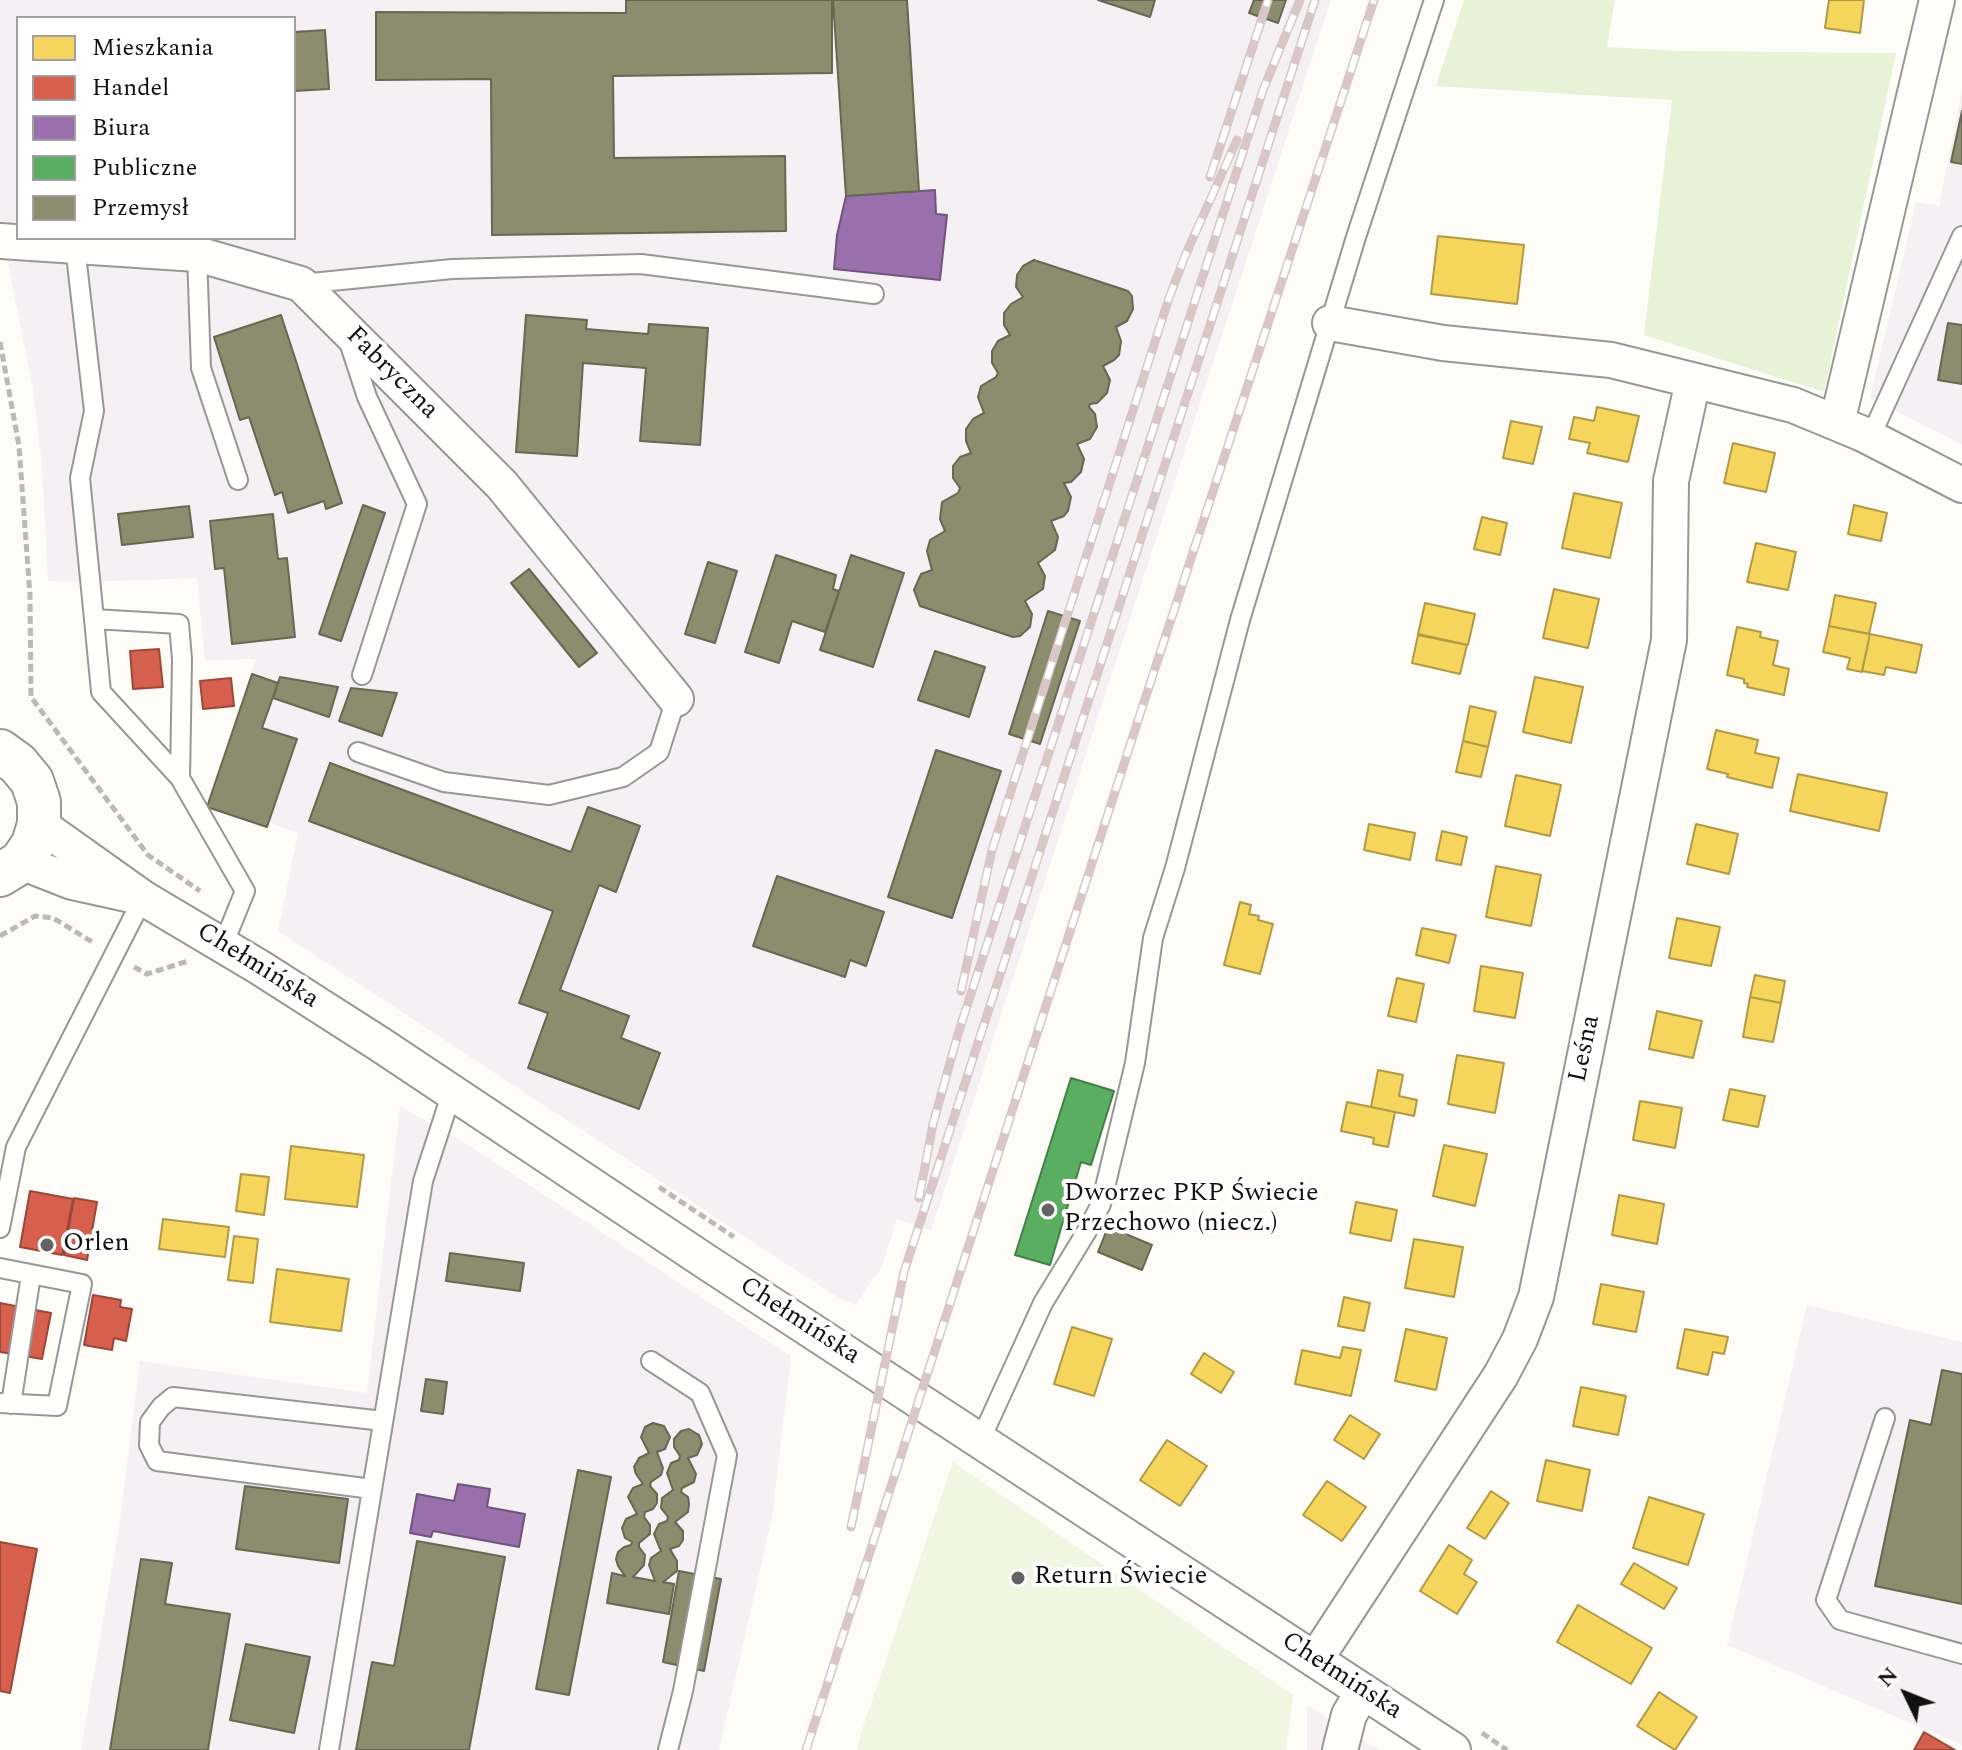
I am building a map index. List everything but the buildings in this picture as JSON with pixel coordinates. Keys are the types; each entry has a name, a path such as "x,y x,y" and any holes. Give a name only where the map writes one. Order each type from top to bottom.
{"street":[{"path":"1837,423 1937,0"},
{"name":"Fabryczna","path":"0,241 197,254 301,284 502,485 676,699"},
{"path":"1330,323 1443,343 1611,360 1793,405 1870,438 1962,485"},
{"name":"Leśna","path":"1315,1660 1501,1375 1520,1339 1536,1297 1669,640 1671,481 1693,381"},
{"path":"0,751 18,764 32,781 39,802 39,824 33,844 10,868"},
{"name":"Chełmińska","path":"39,824 143,898 219,939 1453,1750"},
{"name":"Chełmińska","path":"10,868 143,898"},
{"path":"1340,1750 1349,1715 1363,1691"}],"lane":[{"path":"980,1441 1043,1303 1101,1204 1135,1063 1153,938 1175,868 1240,620 1330,323 1434,0"},
{"path":"1870,438 1962,236"},
{"path":"75,246 94,411 80,478 101,692 180,778 245,891 219,939"},
{"path":"197,254 201,368 238,480"},
{"path":"301,284 452,269 641,264 874,294"},
{"path":"344,328 367,397 417,504 362,675"},
{"path":"94,619 179,624 182,659 180,778"},
{"path":"358,752 444,782 549,795 623,777 659,752 676,699"},
{"path":"0,1228 16,1147 143,898"},
{"path":"329,1750 423,1181 452,1092"},
{"path":"0,1268 82,1284 57,1406 5,1403 31,1275"},
{"path":"651,1361 700,1393 727,1455 683,1691 668,1750"},
{"path":"372,1489 157,1461 149,1445 150,1422 173,1397 383,1421"},
{"path":"1885,1418 1826,1600 1840,1620 1962,1654"}],"path":[{"path":"0,342 19,446 30,595 31,697 148,855 219,939 147,974 53,918 35,916 0,936"},
{"path":"650,1181 738,1240"}],"shaded area":[{"path":"0,0 1331,0 931,1231 897,1219 881,1268 855,1305 834,1295 278,931 298,833 208,799 256,659 205,660 197,578 48,581 42,466 33,388 0,224"},
{"path":"1962,90 1962,444 1870,398 1916,202 1939,206"},
{"path":"400,1106 473,1148 791,1356 772,1517 719,1750 81,1750 119,1528 140,1361 367,1393"},
{"path":"1807,1305 1962,1342 1962,1745 1727,1645"},
{"path":"1307,1705 1380,1750 1307,1750"}],"green space":[{"path":"1464,0 1615,0 1607,47 1678,51 1896,53 1824,392 1644,335 1672,100 1436,86"},
{"name":"Return Świecie","path":"953,1462 1293,1695 1286,1750 857,1750"}],"railway":[{"path":"1210,177 1268,0"},
{"path":"919,1198 933,1124 958,1034 1263,90 1300,0"},
{"path":"851,1527 904,1272 1315,0"},
{"path":"806,1750 1374,0"},
{"path":"961,991 992,850 1169,298 1237,140"}],"place":[{"name":"Dworzec PKP Świecie Przechowo (niecz.)","path":"1048,1210"},
{"name":"Orlen","path":"47,1245"},
{"name":"Return Świecie","path":"1018,1578"}]}
